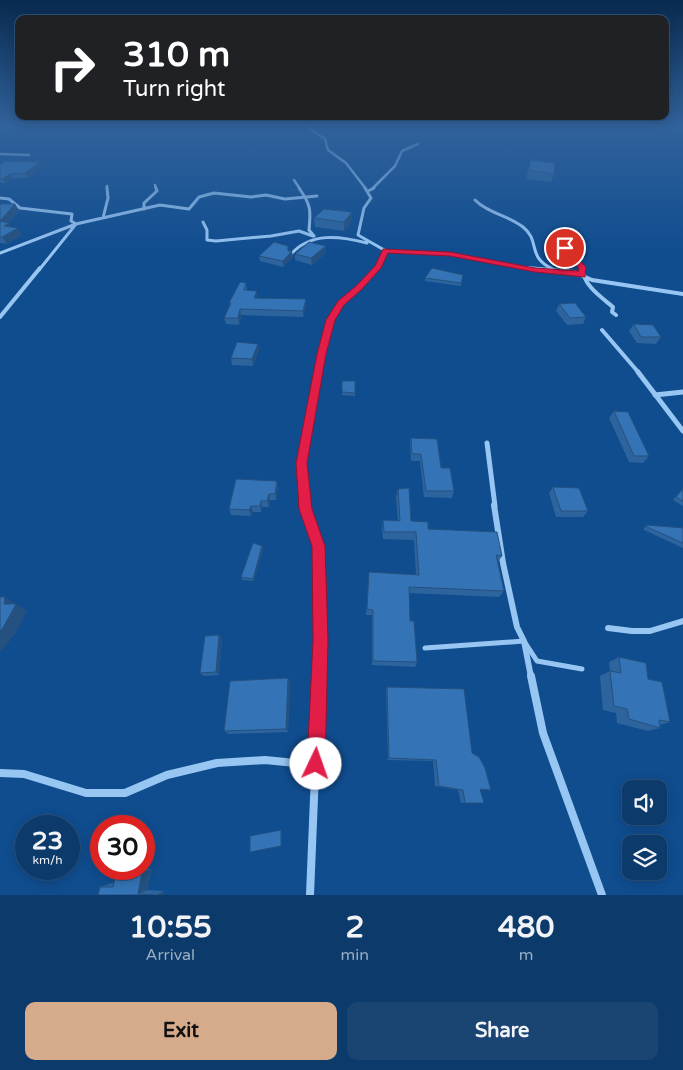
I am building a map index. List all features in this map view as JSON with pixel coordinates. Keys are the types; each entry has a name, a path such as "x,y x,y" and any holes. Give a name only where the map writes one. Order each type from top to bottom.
{"street":[{"path":"349,167 368,190 371,198 364,208 358,235 386,251 450,254 535,270 574,272 592,280 683,294"},
{"path":"368,190 377,186 381,179 395,167"},
{"path":"294,180 306,196 311,209 309,230 313,236"},
{"path":"144,209 144,203 157,191 155,185"},
{"path":"103,218 108,198 107,186"},
{"path":"0,253 76,224 168,205 190,209 200,196 235,194 257,198 266,195 276,198 317,196"},
{"path":"0,198 9,199 20,208 72,214 71,221 76,224"},
{"path":"475,200 484,210 523,227 534,241 533,248 538,261 555,270"},
{"path":"203,222 207,230 207,240 216,241 271,236 299,231 313,236 372,244"},
{"path":"0,317 76,224"},
{"path":"291,254 300,244 309,240 336,239"},
{"path":"565,248 582,267 583,275 589,286 613,307 612,312 616,315"},
{"path":"310,895 320,640 319,546 306,509 301,463 330,320 341,303 359,288 379,266 386,251"},
{"path":"602,330 626,356 683,431"},
{"path":"655,395 683,392"},
{"path":"487,444 503,563 516,620 524,642 543,733 602,895"},
{"path":"608,628 638,631 658,630 683,621"},
{"path":"0,772 24,774 86,794 125,793 167,775 216,763 265,760 316,764"}],"lane":[{"path":"425,648 524,642 537,661 582,669"}],"building":[{"path":"0,167 34,167 25,173 10,174 0,179"},
{"path":"529,167 555,167 554,174 528,170"},
{"path":"0,204 15,204 0,221"},
{"path":"324,209 352,212 344,222 314,218"},
{"path":"0,221 9,223 4,226 18,228 0,237"},
{"path":"274,242 288,246 288,251 292,251 283,261 259,256"},
{"path":"309,242 326,246 311,258 295,254"},
{"path":"432,268 463,275 461,283 425,278"},
{"path":"240,282 246,283 244,290 257,291 254,298 306,299 303,311 240,309 238,318 224,318 231,303 229,303"},
{"path":"575,303 586,317 570,318 559,304"},
{"path":"634,324 653,325 661,337 641,337"},
{"path":"237,342 258,344 252,359 231,358"},
{"path":"342,381 355,381 355,393 342,392"},
{"path":"614,411 628,412 649,456 634,456"},
{"path":"411,438 437,439 441,468 450,468 454,491 426,491 421,454 412,454"},
{"path":"236,479 277,481 275,494 269,494 267,501 261,501 260,506 251,506 249,510 229,509"},
{"path":"553,487 579,488 588,511 561,511"},
{"path":"409,488 411,521 428,522 428,529 497,532 502,556 496,555 504,591 409,587 410,621 414,621 417,662 373,661 373,610 367,609 369,572 419,575 416,532 384,532 383,520 400,521 398,489"},
{"path":"683,489 683,501 676,497"},
{"path":"647,525 683,528 683,543 647,527"},
{"path":"253,543 262,546 253,579 241,577"},
{"path":"0,597 5,597 4,604 16,604 0,631"},
{"path":"219,635 216,672 200,673 205,636"},
{"path":"619,657 646,663 648,679 662,682 670,722 659,720 660,728 629,719 627,709 614,706 610,671 621,673"},
{"path":"288,678 286,729 224,731 230,681"},
{"path":"387,687 464,689 472,753 479,757 485,768 491,790 480,789 484,803 465,803 463,790 439,786 436,760 389,758"},
{"path":"281,830 281,846 250,852 250,836"},
{"path":"115,880 141,880 138,894 155,895 98,895 100,887 113,887"}],"route":[{"path":"316,764 320,640 319,546 306,509 301,463 307,425 316,392 330,320 341,303 359,288 379,266 386,251 450,254 535,270 555,270 583,275 582,267 573,254 565,248"}]}
